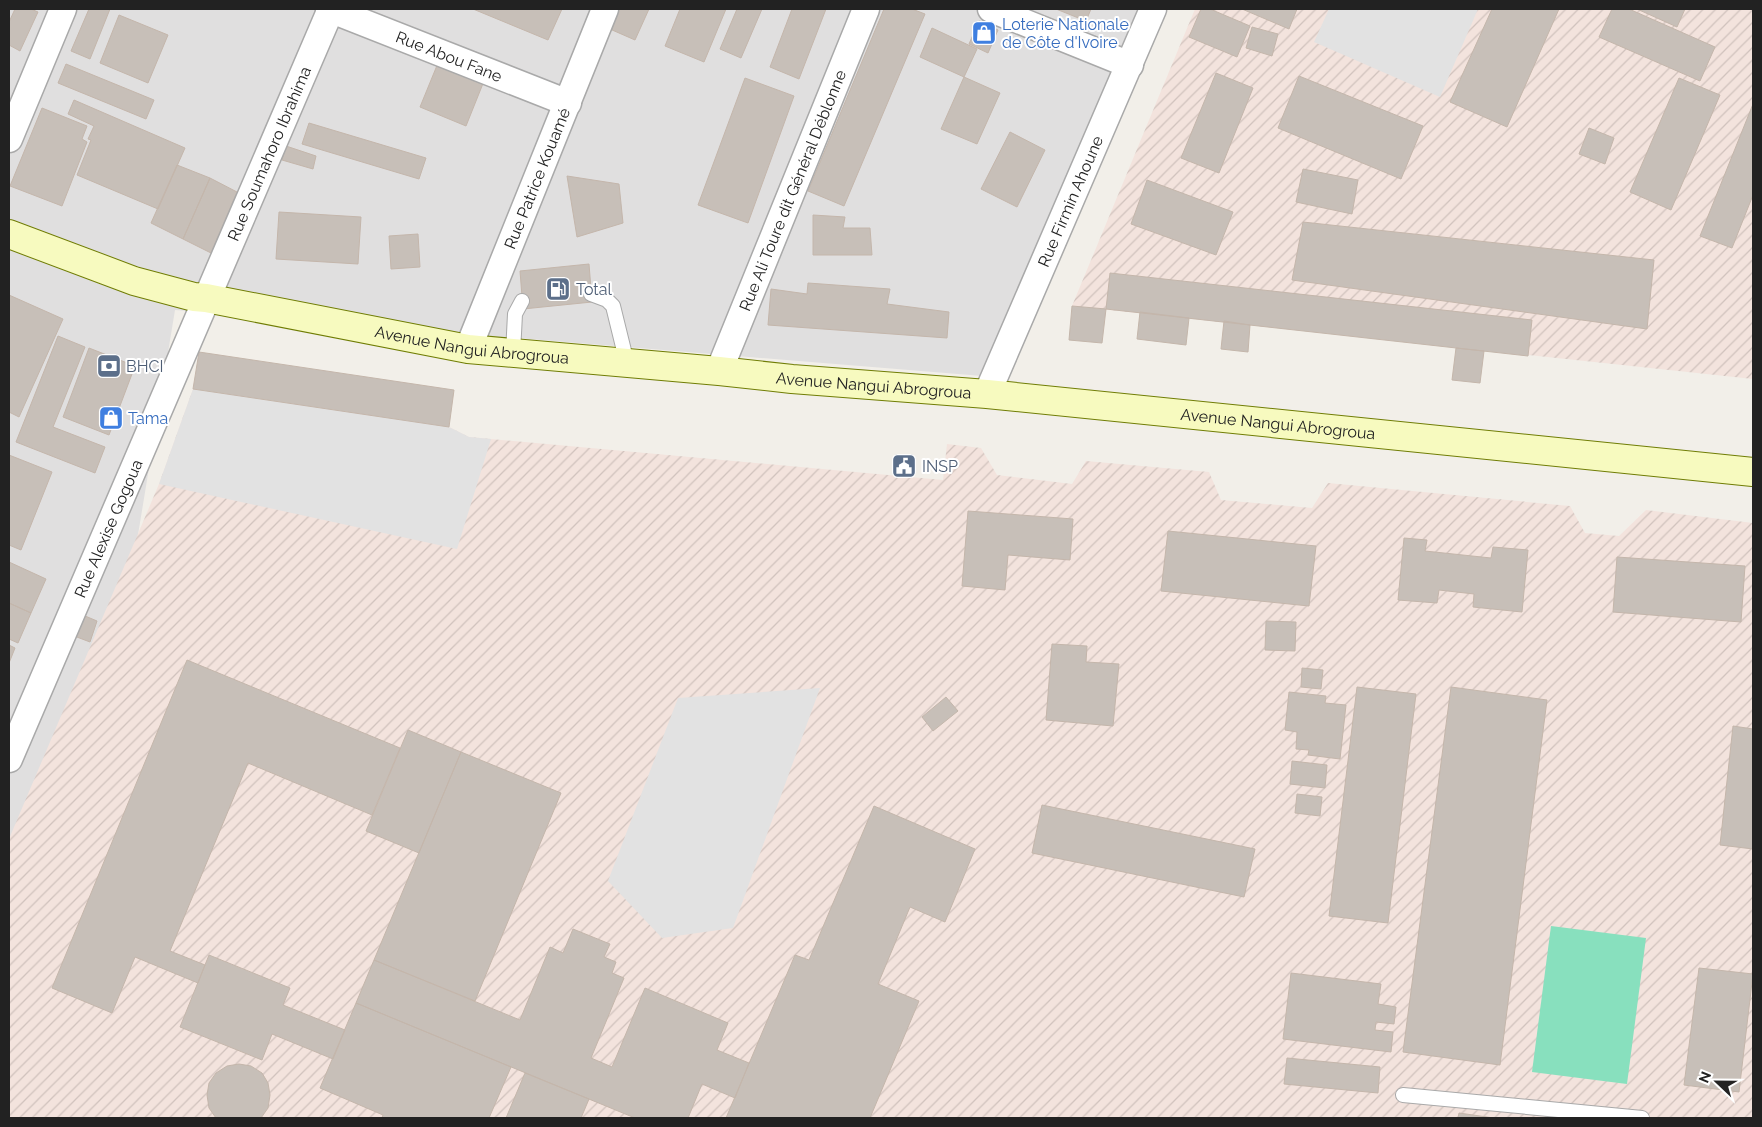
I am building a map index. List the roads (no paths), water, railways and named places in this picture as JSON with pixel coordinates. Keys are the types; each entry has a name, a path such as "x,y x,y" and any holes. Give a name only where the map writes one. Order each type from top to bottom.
{"main road":[{"name":"Avenue Nangui Abrogroua","path":"9,234 134,281 194,297 468,349 987,394 1753,472"}],"street":[{"path":"9,139 63,9"},
{"name":"Rue Abou Fane","path":"330,9 568,103"},
{"name":"Rue Soumahoro Ibrahima","path":"206,298 330,9"},
{"name":"Rue Patrice Kouamé","path":"468,349 606,9"},
{"name":"Rue Ali Toure dit Général Déblonne","path":"719,370 866,9"},
{"path":"991,9 1130,65"},
{"name":"Rue Firmin Ahoune","path":"987,394 1153,9"},
{"name":"Rue Alexise Gogoua","path":"9,759 206,298"}],"lane":[{"path":"591,294 607,300 613,306 627,363"},
{"path":"513,353 515,314 522,300"},
{"path":"1403,1095 1642,1118"}],"place":[{"name":"Loterie Nationale de Côte d'Ivoire","path":"984,33"},
{"name":"Total","path":"558,289"},
{"name":"BHCI","path":"109,366"},
{"name":"Tama","path":"111,418"},
{"name":"INSP","path":"904,466"}]}
